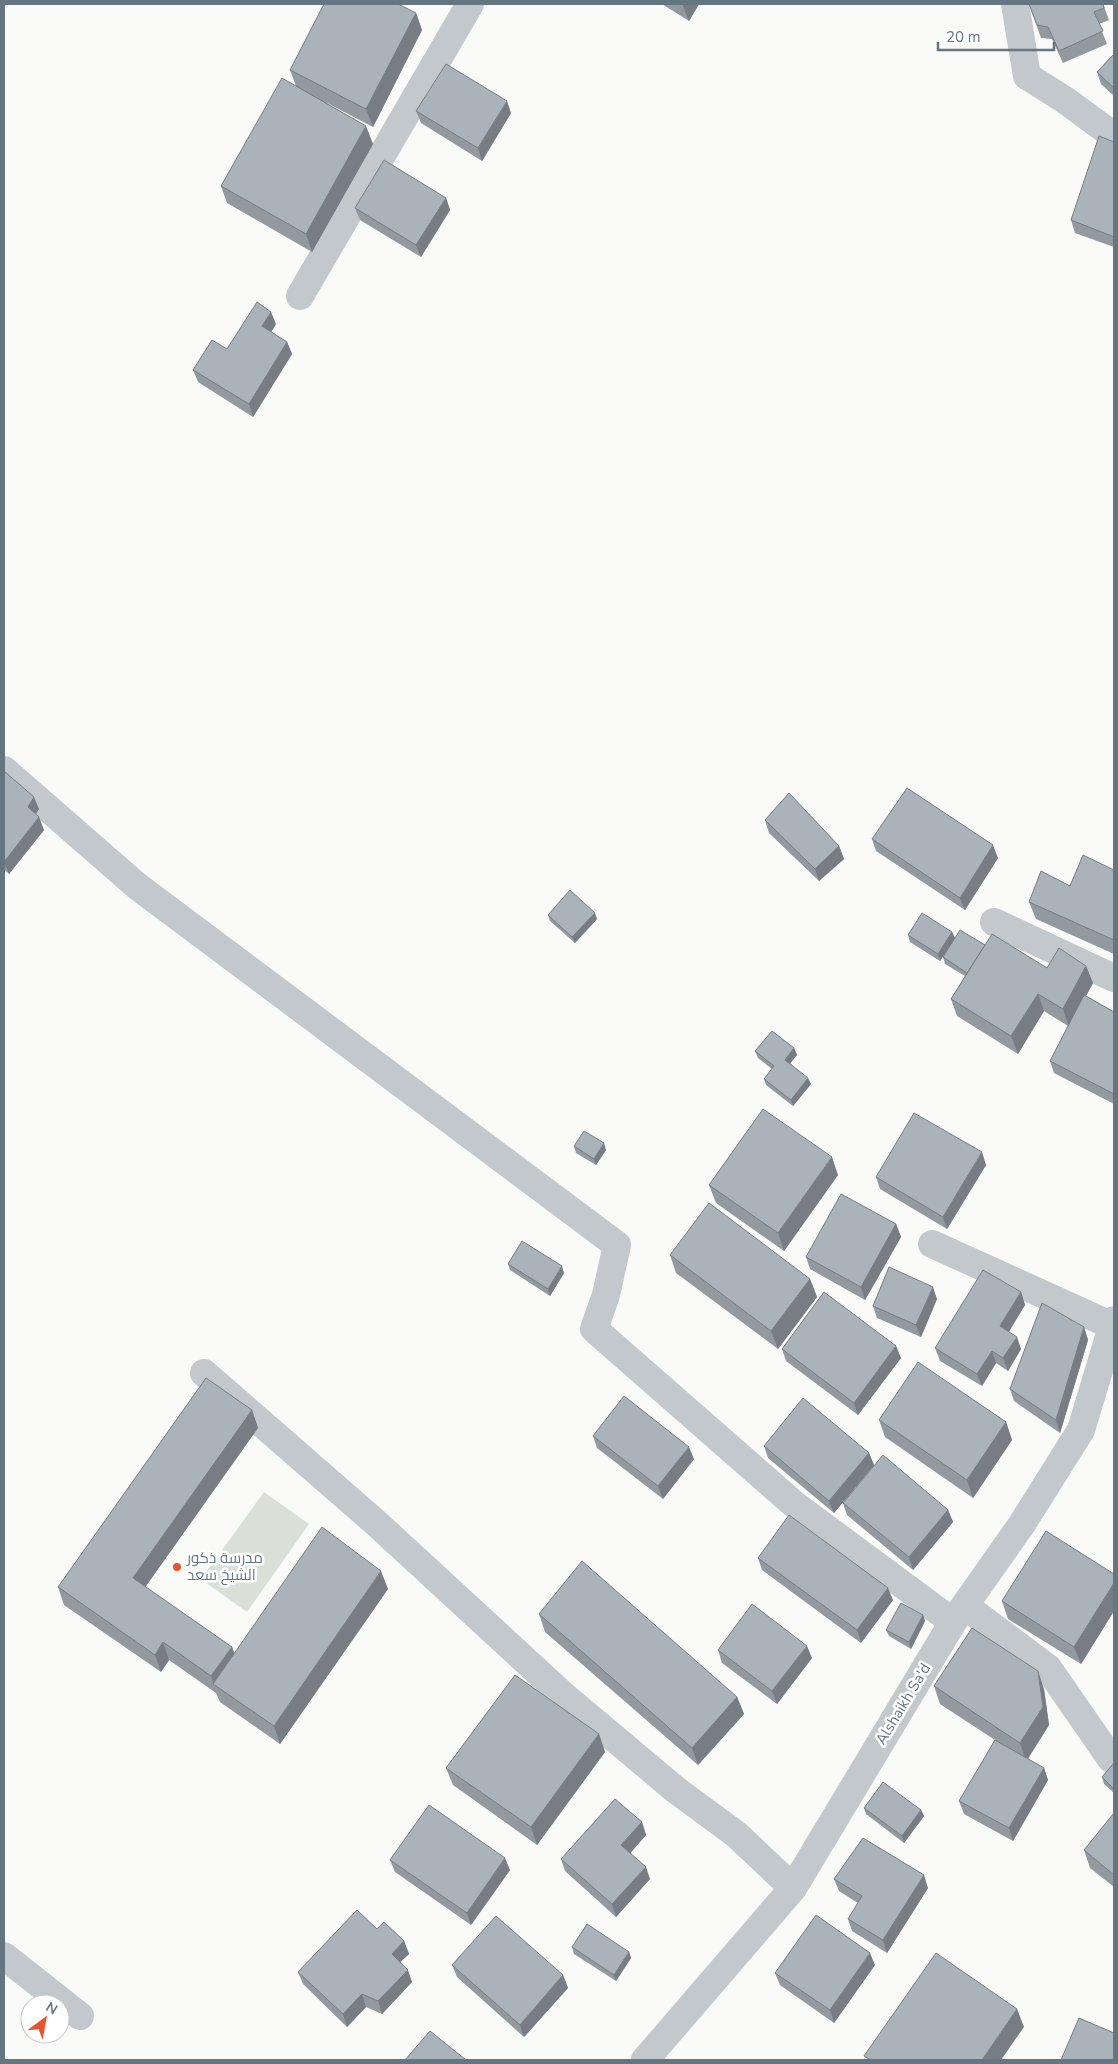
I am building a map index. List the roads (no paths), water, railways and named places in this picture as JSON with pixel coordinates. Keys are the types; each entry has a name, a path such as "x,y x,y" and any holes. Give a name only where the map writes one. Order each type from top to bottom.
{"street":[{"path":"300,296 470,4"},
{"path":"1015,4 1027,76 1065,100 1114,136"},
{"path":"4,770 137,886 617,1245 606,1296 594,1329 795,1505 959,1614 1048,1668 1110,1759"},
{"path":"994,922 1114,978"},
{"path":"932,1244 1113,1323"},
{"name":"Alshaikh Sa'd","path":"645,2060 793,1888 959,1614 1022,1524 1081,1430 1113,1323"},
{"path":"204,1373 375,1522 564,1696 676,1790 737,1835 793,1888"},
{"path":"4,1956 80,2016"}],"place":[{"name":"مدرسة ذكور الشيخ سعد","path":"177,1567"}]}
